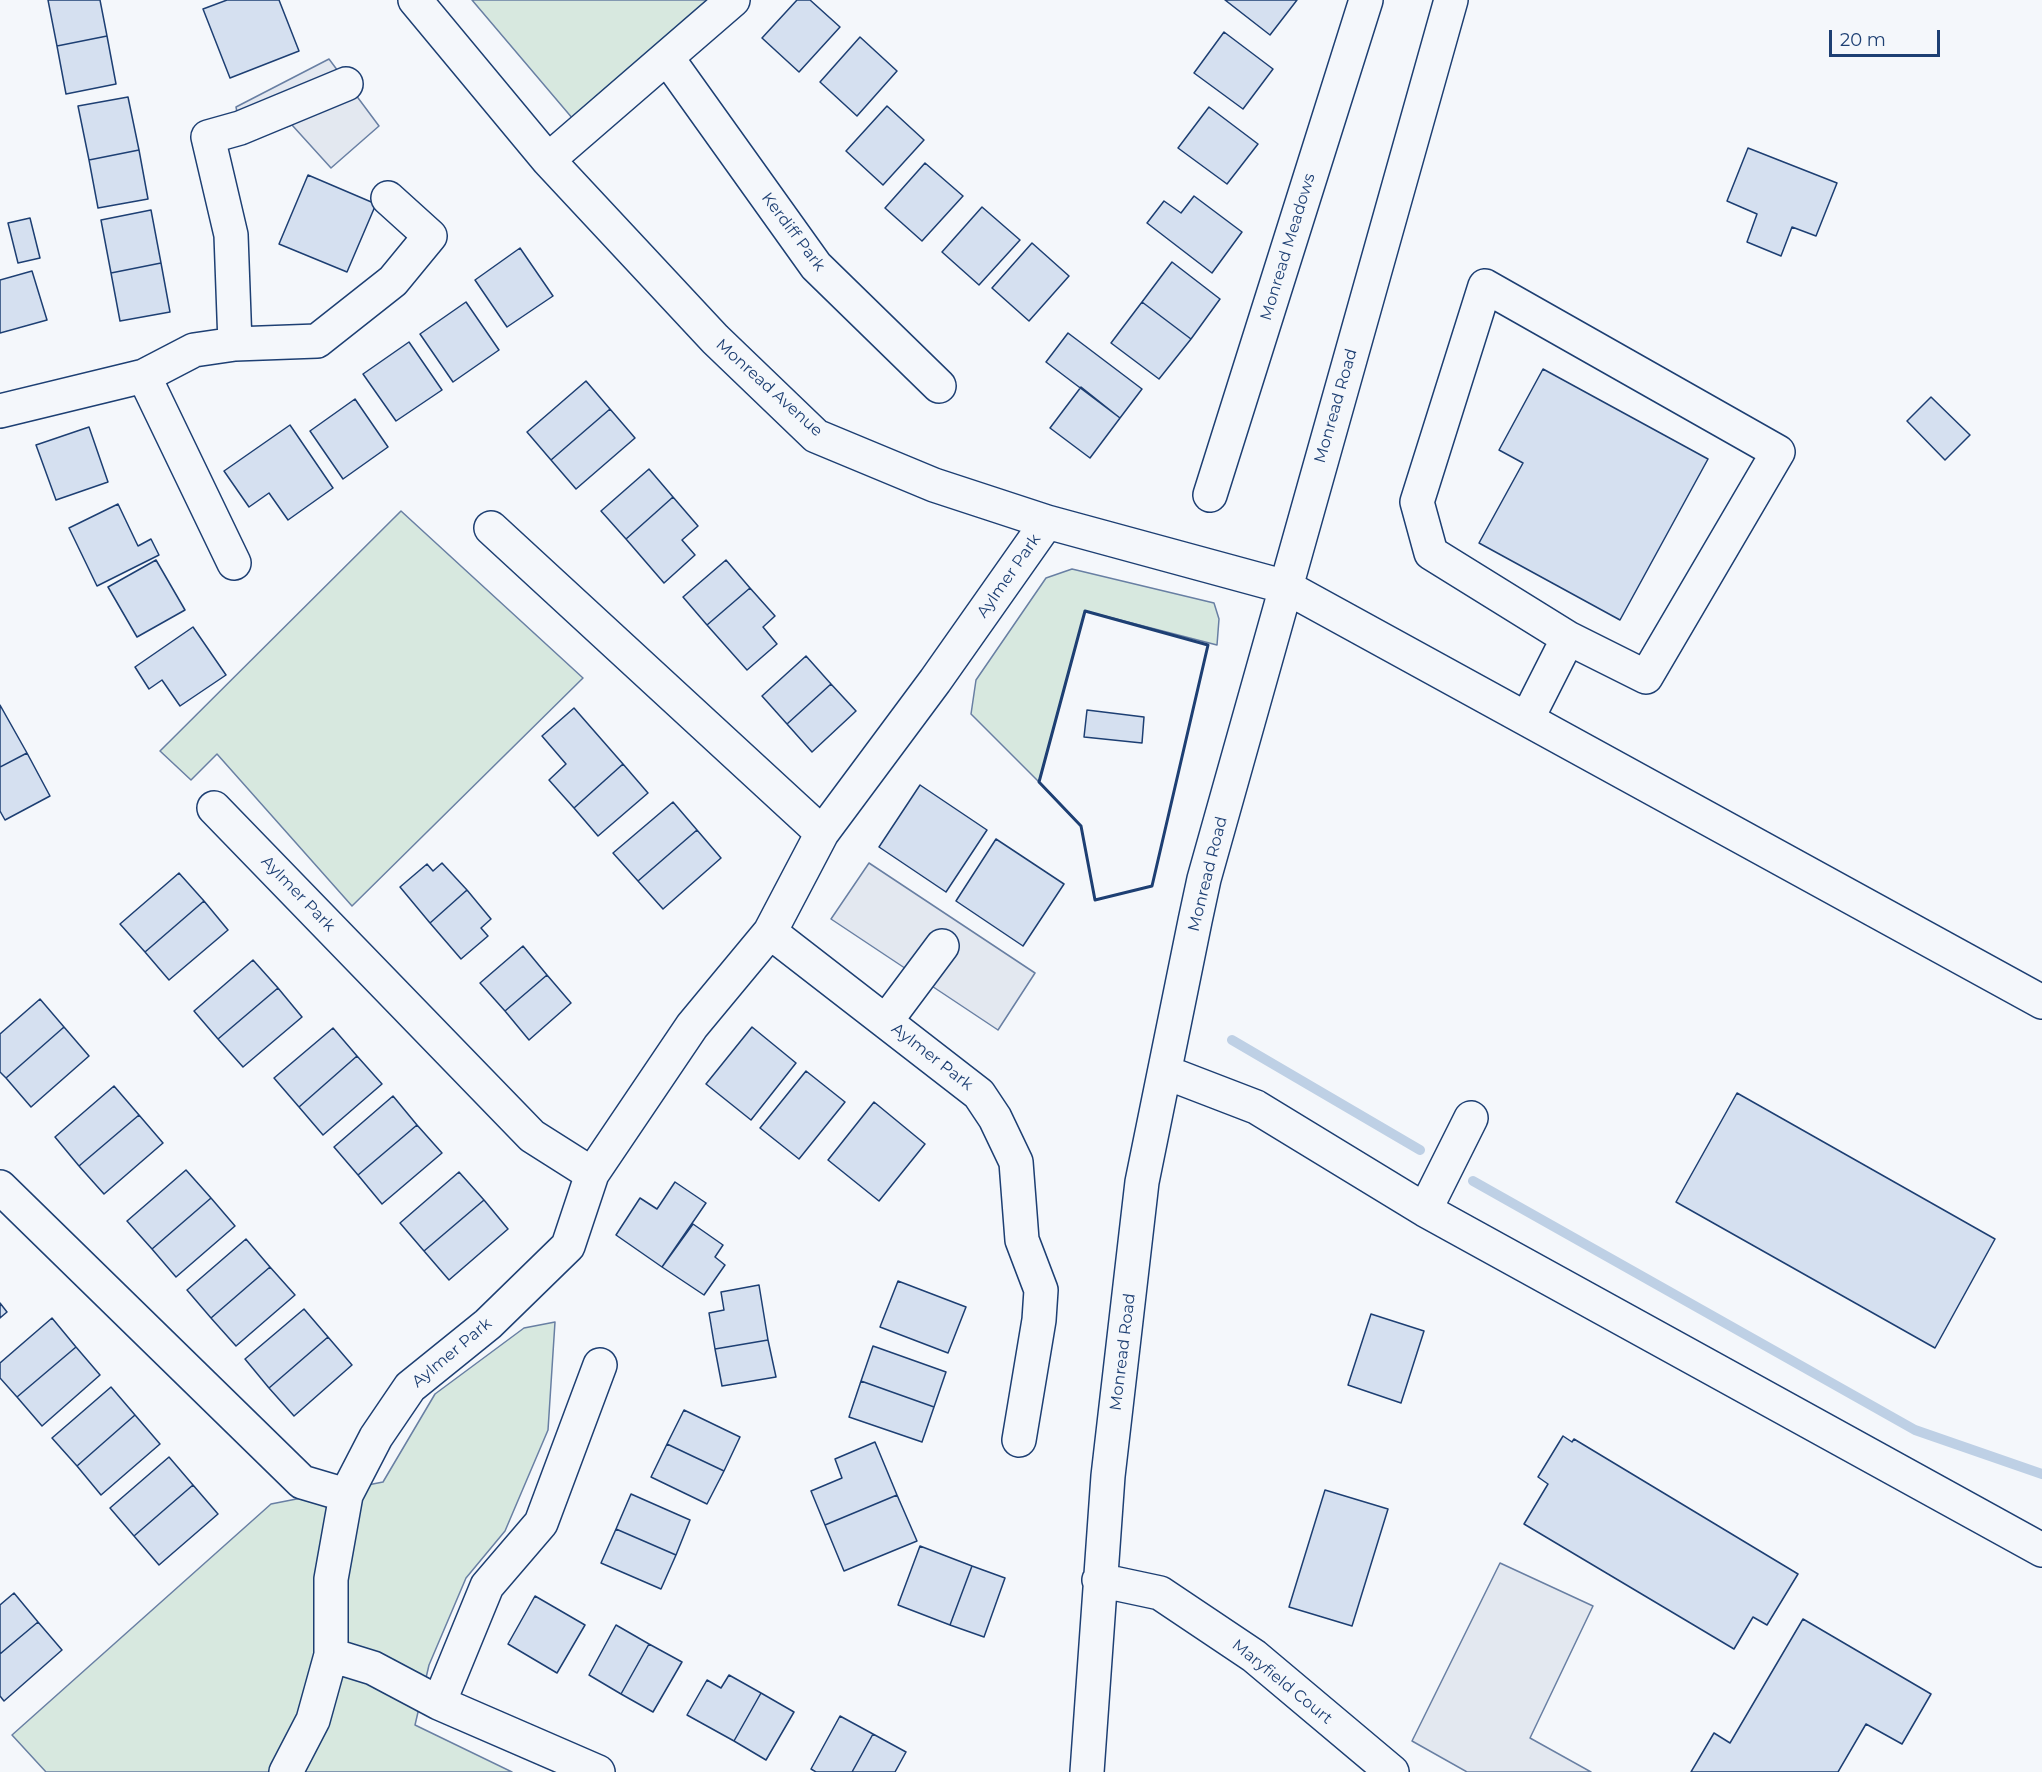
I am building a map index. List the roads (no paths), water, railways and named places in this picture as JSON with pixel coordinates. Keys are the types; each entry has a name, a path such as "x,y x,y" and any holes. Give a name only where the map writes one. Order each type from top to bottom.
{"street":[{"name":"Monread Avenue","path":"415,0 548,160 715,339 816,436 934,484 1047,522 1286,587 2042,1002"},
{"path":"548,160 668,59 733,0"},
{"name":"Monread Meadows","path":"1210,495 1366,0"},
{"name":"Monread Road","path":"1087,1772 1099,1580 1142,1182 1204,879 1451,0"},
{"name":"Kerdiff Park","path":"668,59 816,266 939,386"},
{"path":"234,344 231,235 208,137 240,128 346,84"},
{"path":"0,411 144,376 194,351 234,344 317,341 393,281 430,236 388,198"},
{"path":"1485,286 1778,452 1646,677 1568,638 1431,553 1417,502 1485,286"},
{"path":"144,376 234,563"},
{"name":"Aylmer Park","path":"286,1772 313,1720 331,1655 331,1579 346,1495 376,1437 410,1387 488,1323 568,1246 592,1174 692,1026 770,932 822,833 935,681 1047,522"},
{"path":"491,528 822,833"},
{"path":"1527,719 1568,638"},
{"name":"Aylmer Park","path":"214,808 532,1136 592,1174"},
{"name":"Aylmer Park","path":"770,932 979,1094 995,1118 1016,1162 1022,1240 1041,1290 1040,1320 1019,1440"},
{"path":"886,1021 942,946"},
{"path":"1165,1072 1256,1107 1425,1210 2042,1550"},
{"path":"1425,1210 1471,1118"},
{"path":"0,1187 302,1482 346,1495"},
{"path":"439,1703 487,1586 541,1523 600,1365"},
{"name":"Maryfield Court","path":"1099,1580 1160,1593 1254,1656 1392,1772"},
{"path":"331,1655 374,1668 439,1703 598,1772"}],"waterway":[{"path":"1232,1040 1420,1150"},
{"path":"1473,1181 1915,1430 2042,1474"}]}
